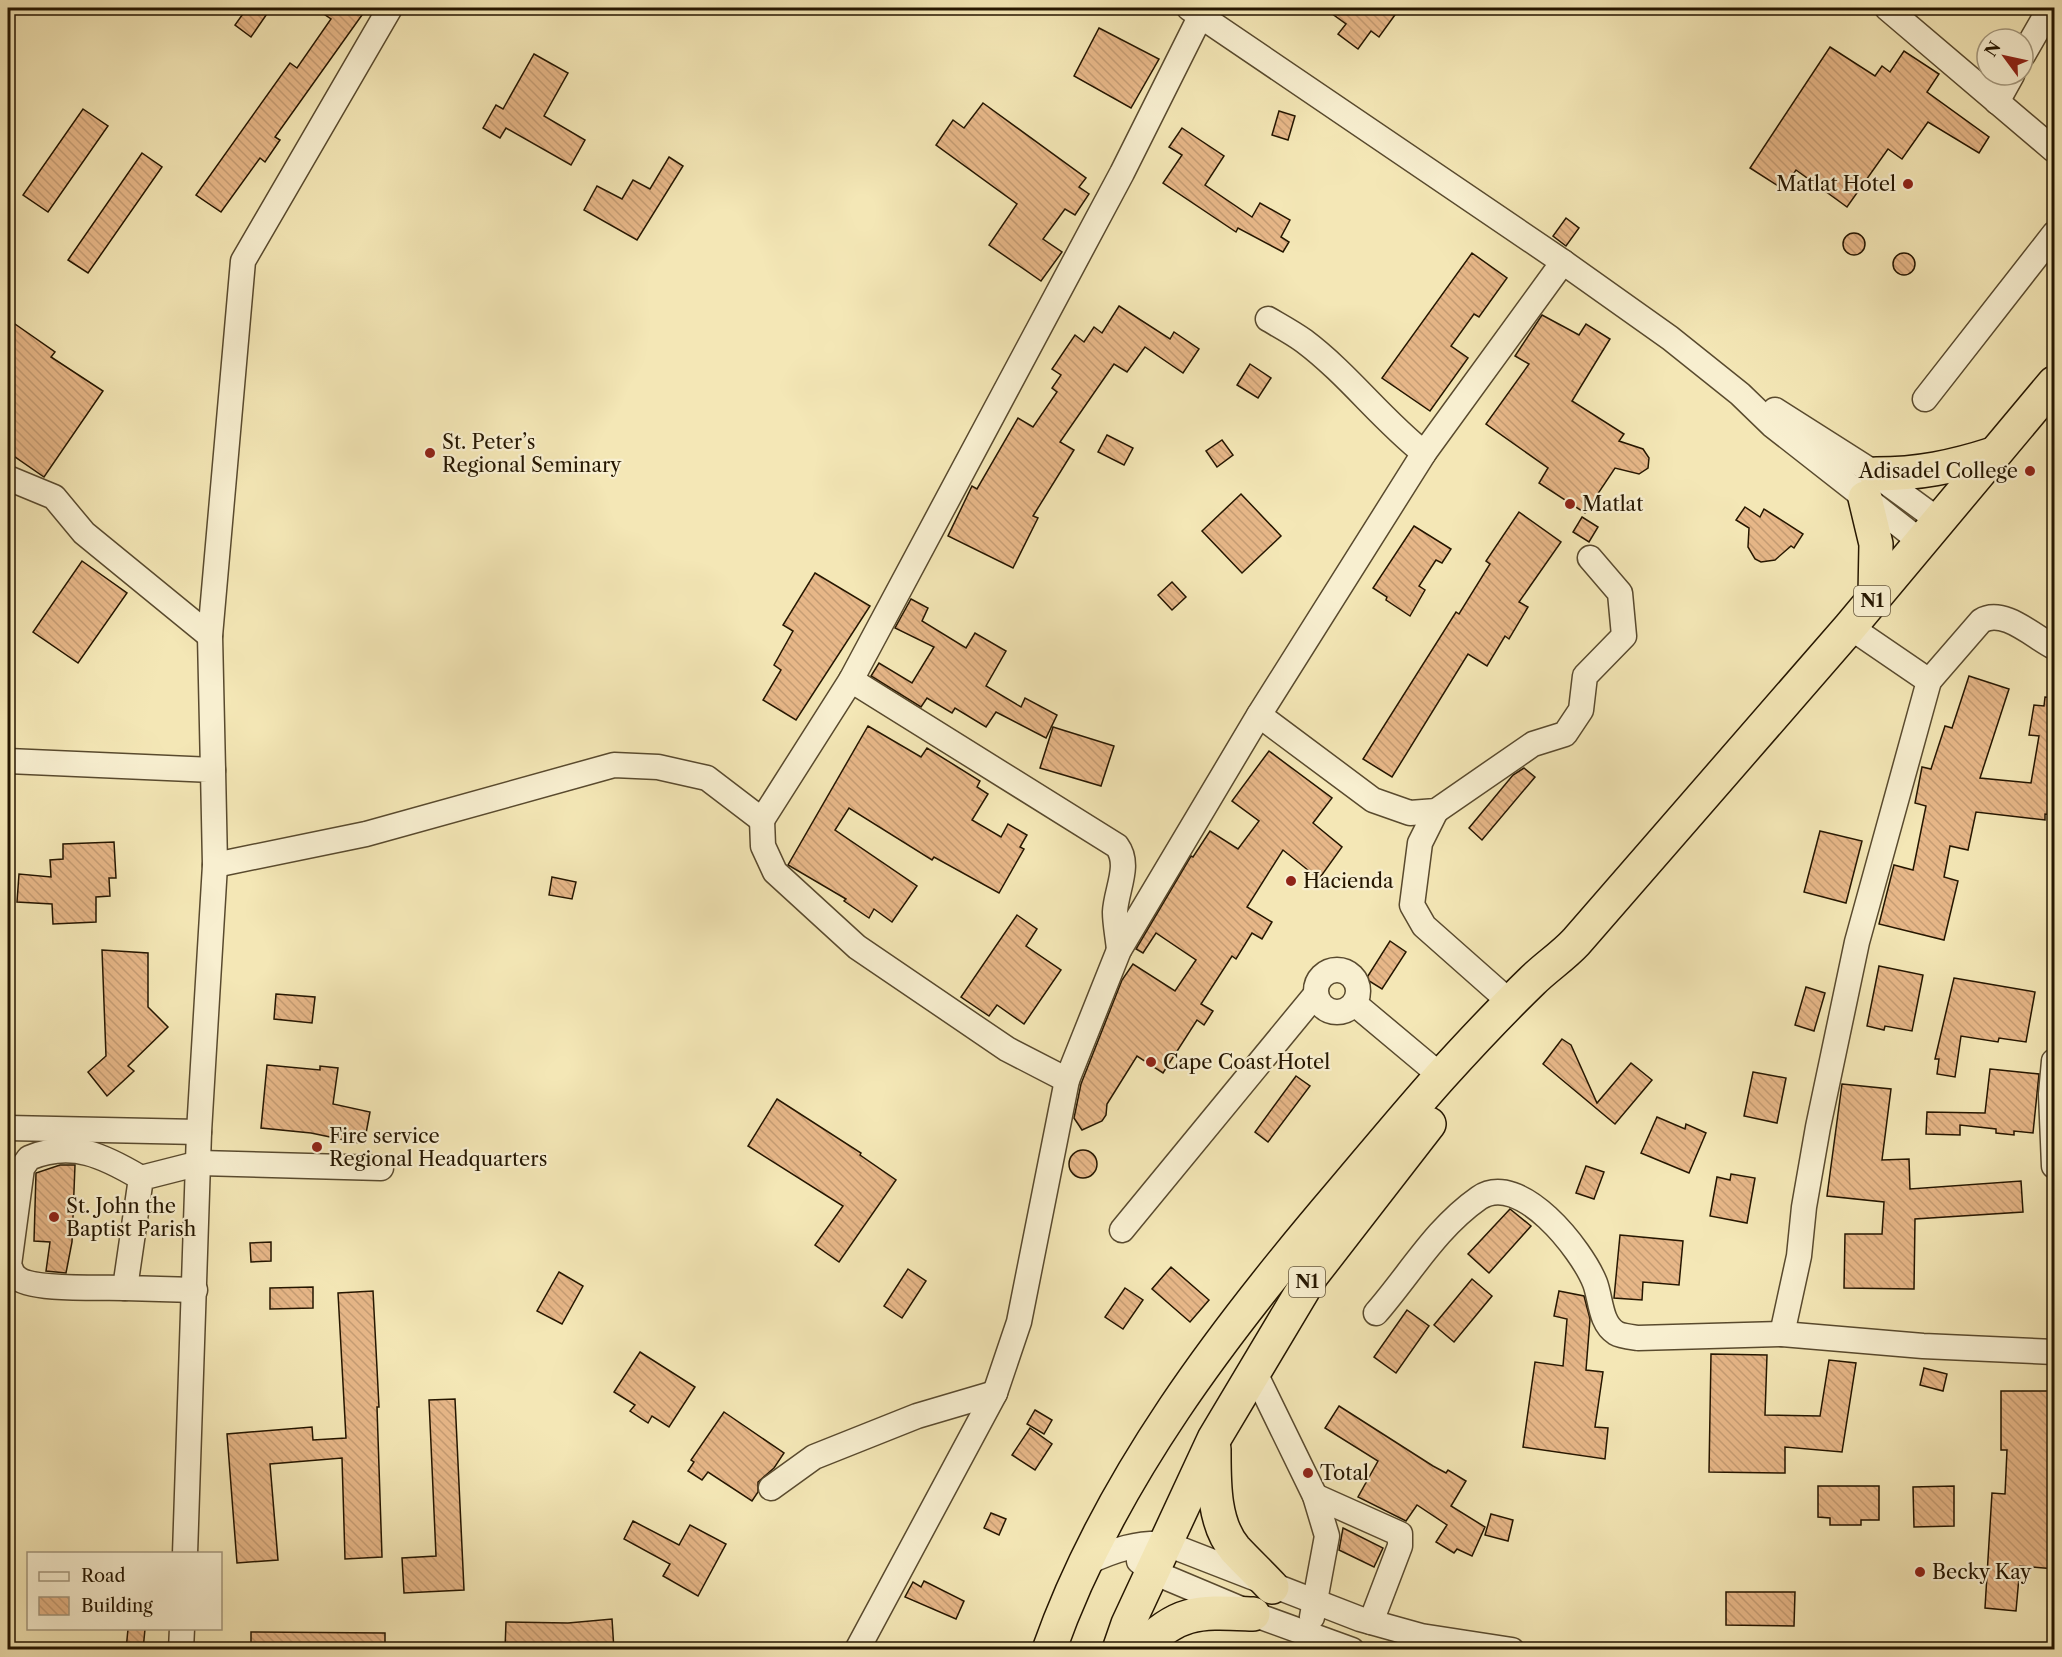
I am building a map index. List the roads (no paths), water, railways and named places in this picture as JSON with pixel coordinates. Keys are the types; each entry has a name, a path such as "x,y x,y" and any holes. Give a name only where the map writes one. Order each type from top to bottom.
{"highway":[{"name":"N1","path":"1049,1650 1109,1518 1194,1378 1283,1262 1441,1076 1533,980 1561,958 1850,627 1929,530 2055,383"},
{"path":"1875,596 1876,544 1871,486 1951,468 1993,454"},
{"name":"N1","path":"1119,1650 1128,1624 1214,1439 1312,1275 1408,1149 1545,990 1561,958"},
{"path":"1214,1439 1214,1488 1218,1510 1233,1547 1272,1587"},
{"path":"1140,1650 1166,1626 1200,1612 1253,1614"}],"street":[{"path":"185,1552 200,1163 199,1132 215,865 210,636 243,261 390,8"},
{"path":"1887,8 2055,150"},
{"path":"2035,34 2050,8"},
{"path":"1067,1080 1007,1049 857,947 776,872 763,846 762,820 851,681 1113,190 1195,11 1563,262 1670,338 1740,394 1761,402 1929,530"},
{"path":"1997,102 2005,87"},
{"path":"1925,399 2055,234"},
{"path":"857,1650 995,1393 1019,1322 1067,1080 1119,950 1259,715 1424,453 1563,262"},
{"path":"1268,319 1304,341 1362,393 1400,435 1424,453"},
{"path":"8,478 54,497 84,533 210,636"},
{"path":"1511,1003 1424,926 1412,905 1420,843 1436,811 1533,744 1565,734 1581,710 1585,676 1624,636 1620,593 1590,558"},
{"path":"1782,1334 1799,1256 1804,1207 1818,1127 1857,942 1929,681 1981,621 1989,616 2001,616 2055,647"},
{"path":"1850,627 1929,681"},
{"path":"851,681 1117,846 1124,862 1115,911 1119,950"},
{"path":"1259,715 1373,800 1410,813 1436,811"},
{"path":"8,761 213,770"},
{"path":"215,865 366,834 614,765 658,767 707,778 762,820"},
{"path":"1122,1230 1316,994 1317,986 1326,973 1342,970 1356,980 1358,996 1355,1004 1349,1009 1332,1012 1325,1008 1316,994"},
{"path":"1355,1004 1441,1076"},
{"path":"2055,1061 2051,1094 2055,1166"},
{"path":"8,1128 199,1132"},
{"path":"195,1290 51,1286 24,1282 14,1277 9,1264 22,1168 29,1158 63,1150 94,1153 110,1159 141,1178 200,1163 381,1167"},
{"path":"125,1288 141,1178"},
{"path":"1376,1313 1422,1253 1450,1222 1481,1196 1504,1191 1527,1201 1568,1238 1595,1282 1603,1317 1615,1333 1638,1338 1782,1334 1923,1346 2055,1352"},
{"path":"1254,1371 1315,1496 1327,1536 1316,1603 1306,1634"},
{"path":"771,1488 814,1457 917,1416 995,1393"},
{"path":"1315,1496 1400,1534 1400,1546 1371,1622"},
{"path":"1109,1518 1126,1548"},
{"path":"1088,1562 1126,1548 1272,1587 1371,1622 1421,1636 1512,1650"},
{"path":"1160,1558 1253,1614 1352,1650"},
{"path":"181,1650 182,1630"}],"place":[{"name":"Matlat Hotel","path":"1908,184"},
{"name":"St. Peter’s Regional Seminary","path":"430,453"},
{"name":"Adisadel College","path":"2030,471"},
{"name":"Matlat","path":"1570,504"},
{"name":"Hacienda","path":"1291,881"},
{"name":"Cape Coast Hotel","path":"1151,1062"},
{"name":"Fire service Regional Headquarters","path":"317,1147"},
{"name":"St. John the Baptist Parish","path":"54,1217"},
{"name":"Total","path":"1308,1473"},
{"name":"Becky Kay","path":"1920,1572"}]}
